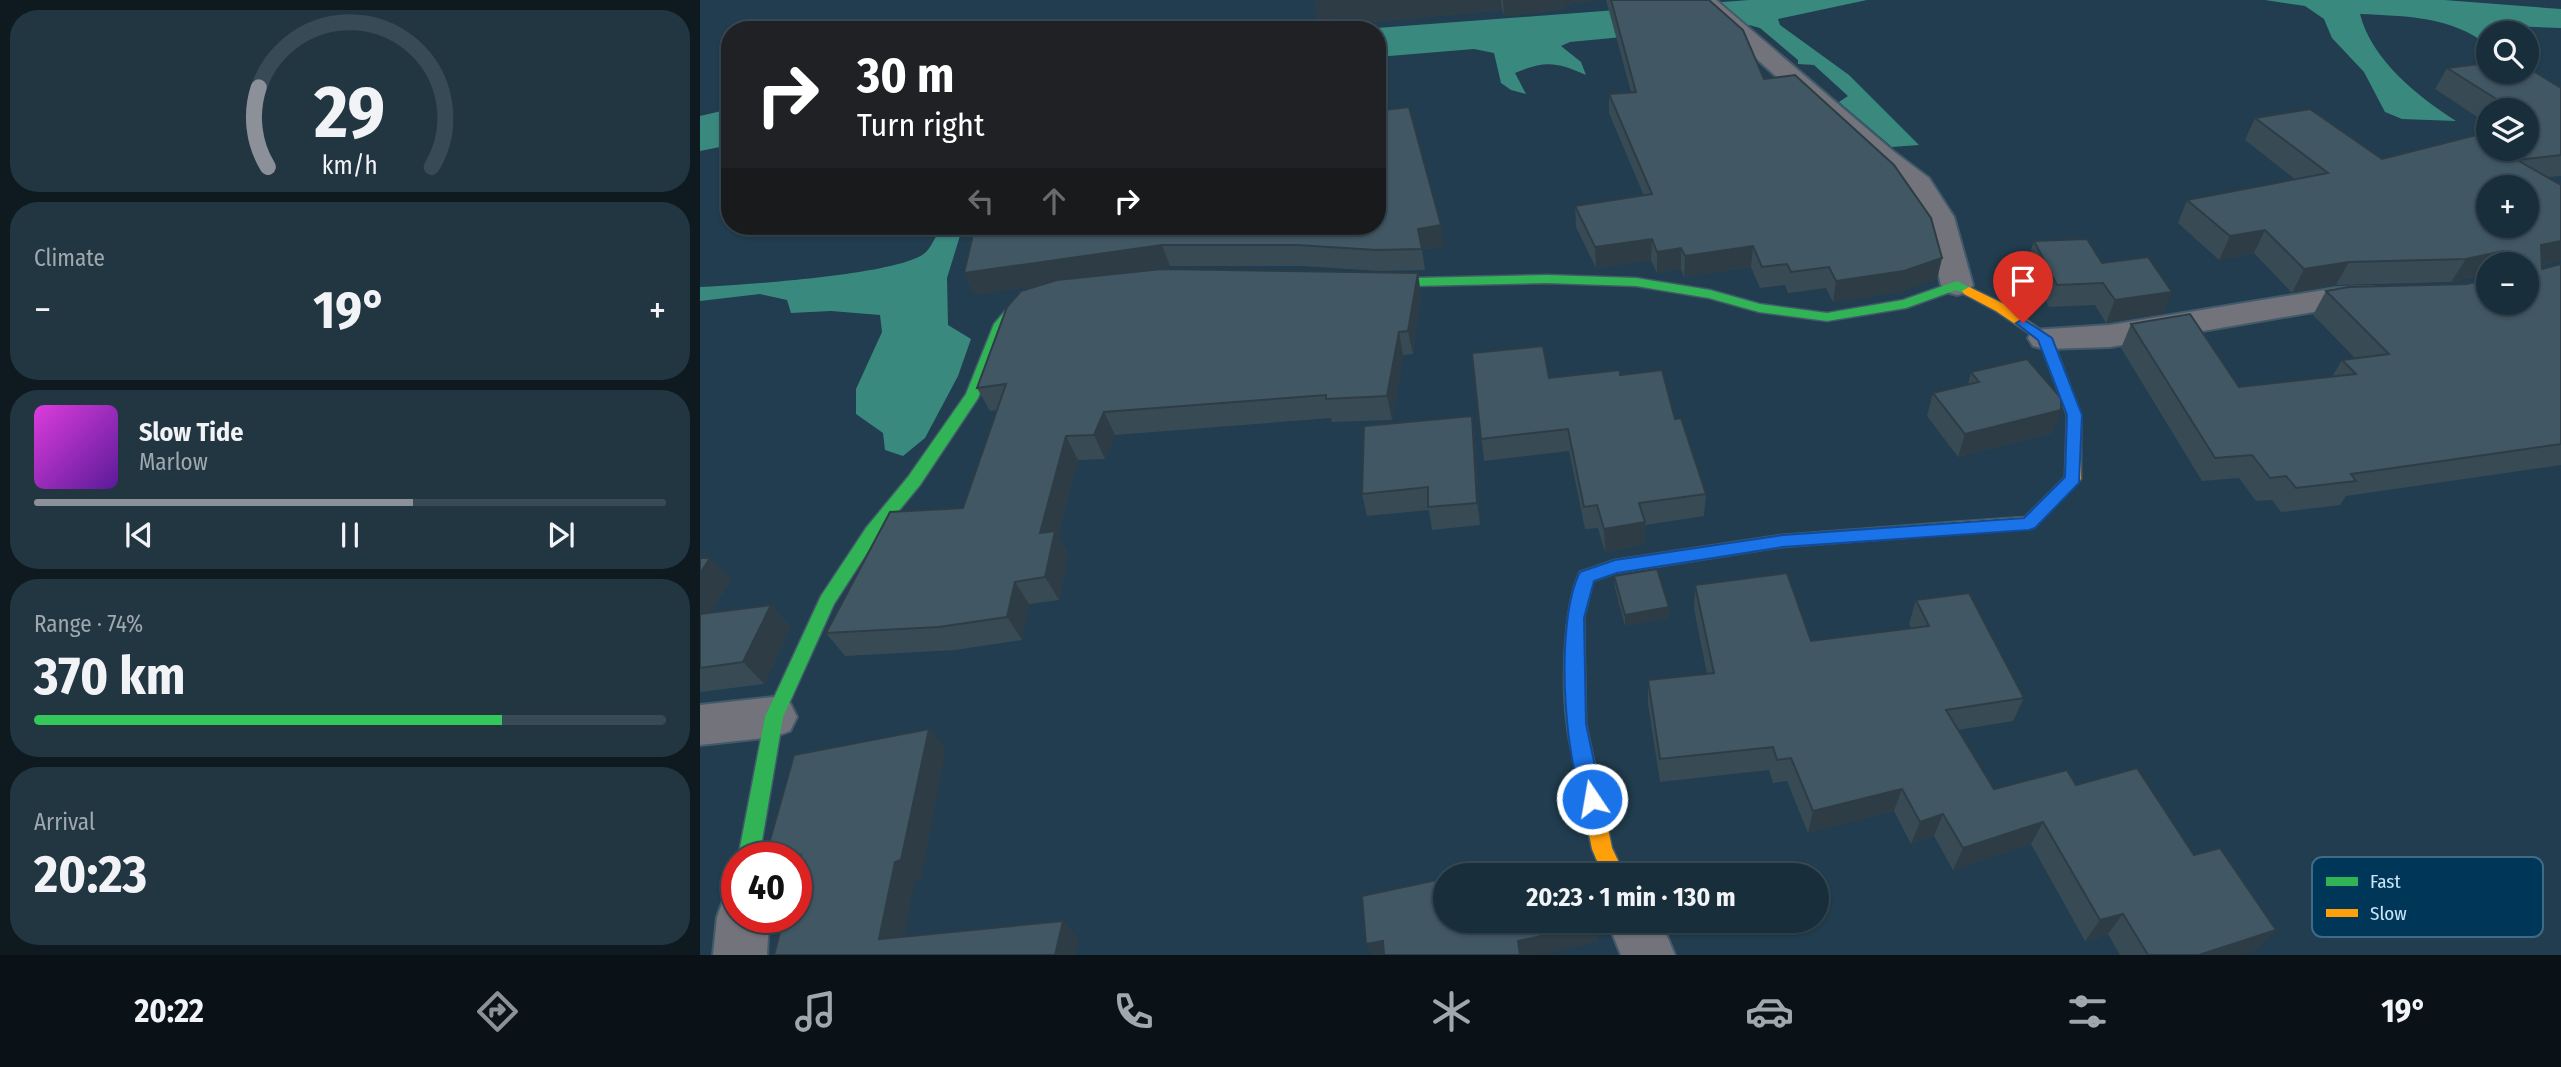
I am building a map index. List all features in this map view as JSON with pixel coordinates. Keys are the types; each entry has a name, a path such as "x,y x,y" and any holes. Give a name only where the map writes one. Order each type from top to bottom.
{"street":[{"path":"1703,1 1883,157 1919,184 1939,217 1957,285"},
{"path":"1354,282 1547,279 1636,282 1710,293 1759,308 1827,317 1906,304 1957,285 2001,307 2045,338 2074,415 2073,479 2029,523 1783,541 1627,565 1587,577 1575,618 1576,724 1602,849 1608,863"},
{"path":"751,842 774,717 827,601 872,532 914,481 973,395 999,327 1018,305 1063,291"},
{"path":"2045,338 2110,337 2336,298 2400,297"},
{"path":"700,725 774,717"},
{"path":"740,955 742,933"},
{"path":"1639,933 1648,955"}],"shaded area":[{"path":"1749,0 1867,0 1778,19 1780,25 1849,75 1919,145 1892,147 1839,102 1848,96 1814,65 1798,64 1798,60 1760,28 1749,25 1570,42 1561,46 1581,62 1586,75 1551,64 1525,69 1515,73 1526,94 1511,90 1501,83 1494,53 1474,49 1386,56 1386,27"},
{"path":"2265,0 2444,0 2561,9 2561,28 2539,27 2539,21 2476,21 2476,37 2444,23 2411,17 2360,14 2366,31 2385,61 2412,88 2456,121 2402,119 2385,112 2364,72 2332,38 2324,19 2305,6"},
{"path":"721,111 721,147 700,151 700,116"},
{"path":"937,235 960,235 947,278 948,325 971,339 958,376 925,438 903,456 885,450 883,433 856,414 856,389 882,332 880,315 831,311 791,313 787,300 760,294 700,301 700,287 855,273 911,260 931,246"}],"building":[{"path":"1611,0 1709,0 1743,30 1764,79 1795,75 1894,165 1931,218 1942,258 1904,271 1836,281 1829,267 1791,272 1787,264 1762,267 1753,246 1685,256 1681,248 1657,252 1652,239 1595,247 1575,206 1652,194 1609,94 1636,92"},
{"path":"2476,64 2476,84 2539,84 2539,74 2561,88 2561,155 2539,158 2539,98 2495,98 2447,68"},
{"path":"1409,107 1441,225 1418,229 1422,249 1162,245 964,273 973,235 1386,235 1386,110"},
{"path":"2310,109 2382,159 2476,135 2476,161 2519,161 2561,185 2561,241 2541,245 2542,269 2561,264 2561,444 2351,474 2356,481 2296,488 2286,476 2270,478 2252,455 2215,458 2131,324 2190,314 2239,387 2356,374 2342,360 2389,354 2326,291 2349,287 2476,282 2476,315 2539,315 2539,252 2476,252 2476,257 2466,259 2349,262 2304,269 2265,230 2230,236 2187,200 2328,173 2255,118"},
{"path":"2087,239 2102,263 2148,257 2172,292 2115,300 2103,283 2057,285 2034,241"},
{"path":"1162,269 1418,273 1408,331 1399,332 1387,396 1326,399 1326,395 1104,412 1094,435 1066,436 1040,533 1055,531 1045,577 1015,582 1007,617 939,627 826,633 890,512 963,508 1006,384 977,388 1007,307 1021,291 1057,280"},
{"path":"1543,346 1549,378 1620,370 1620,375 1662,370 1675,419 1681,418 1706,494 1639,503 1645,522 1604,529 1597,505 1584,507 1568,429 1481,439 1472,353"},
{"path":"2027,359 2061,398 2061,410 1965,434 1933,393 1979,382 1971,372"},
{"path":"1472,416 1477,503 1428,507 1428,487 1362,494 1364,426"},
{"path":"700,558 710,558 700,574"},
{"path":"1657,569 1669,607 1625,615 1614,576"},
{"path":"1787,573 1811,641 1929,626 1916,600 1969,593 2024,698 1946,710 1994,789 2067,770 2076,785 2137,768 2194,855 2220,848 2276,930 2199,955 2148,955 2123,914 2100,920 2043,822 1963,848 1943,814 1920,822 1902,789 1813,811 1791,758 1777,760 1773,747 1660,759 1648,680 1714,673 1695,585"},
{"path":"771,605 743,662 700,668 700,614"},
{"path":"929,729 901,860 895,862 879,939 1063,921 1055,955 774,955 780,933 812,933 812,842 770,842 794,755"},
{"path":"1433,881 1433,933 1555,933 1518,941 1520,955 1384,955 1383,941 1366,944 1362,896"}],"traffic: fast":[{"path":"1368,283 1547,279 1636,282 1710,294 1759,308 1827,317 1906,304 1957,285 1969,291"},
{"path":"751,842 774,717 827,601 872,532 914,481 973,395 999,327 1018,305 1044,297"},
{"path":"1584,761 1576,724 1575,618 1586,577 1615,567 1782,541 1954,528"}],"traffic: slow":[{"path":"1954,528 2029,523 2073,479 2074,415 2045,338 2001,308 1969,291"},
{"path":"1584,761 1602,849 1608,863"}],"route":[{"path":"1592,799 1576,724 1575,618 1587,577 1615,567 1783,541 2029,523 2073,479 2074,415 2045,338 2023,323"}]}
